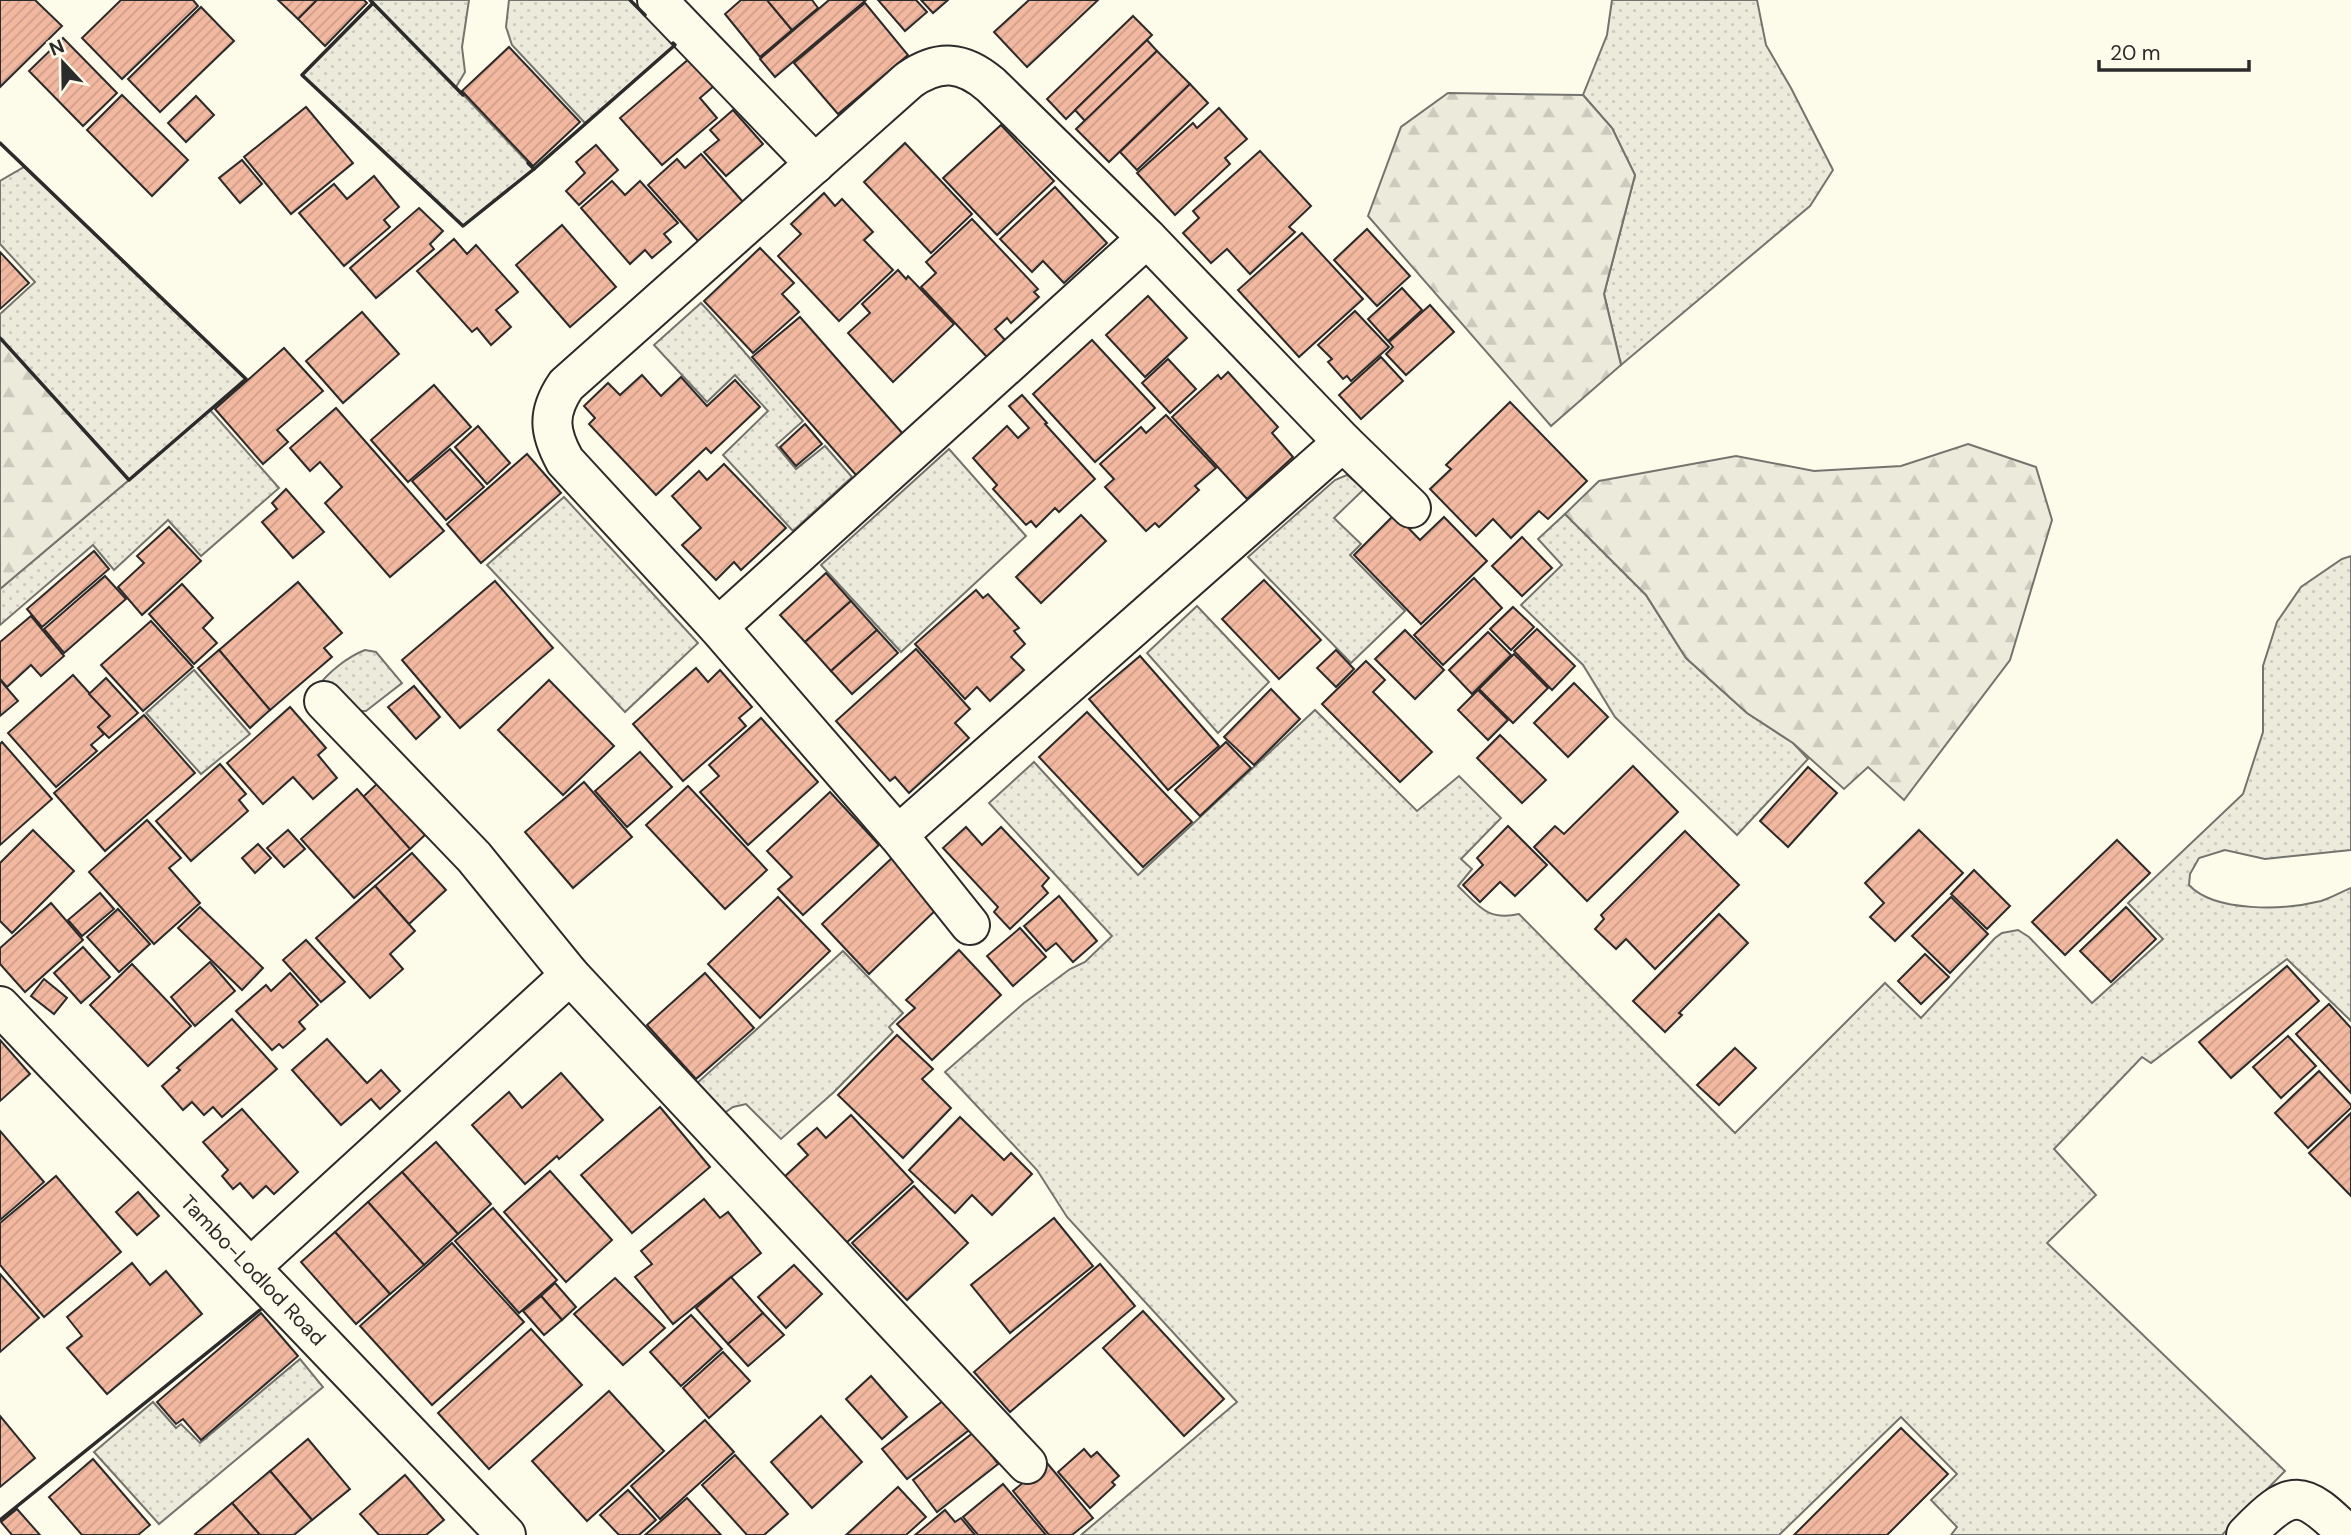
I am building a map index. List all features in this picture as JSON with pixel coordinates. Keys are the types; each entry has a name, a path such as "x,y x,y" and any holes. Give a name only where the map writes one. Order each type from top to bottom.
{"street":[{"path":"657,0 815,164"},
{"path":"970,925 898,835 718,627 565,461 555,443 551,423 555,400 566,384 920,72 935,66 958,66 980,76 991,85 1147,239 1343,442 1411,508"},
{"path":"718,627 1147,239"},
{"path":"898,835 1343,442"},
{"path":"324,701 474,857 570,975 1027,1464"},
{"path":"251,1267 570,975"},
{"name":"Tambo-Lodlod Road","path":"0,1006 506,1535"},
{"path":"2246,1535 2275,1506 2291,1499 2306,1501 2322,1508 2348,1535"}],"green space":[{"path":"370,0 469,0 462,47 465,72 456,87 534,169 463,226 302,75 373,4"},
{"path":"509,0 630,0 675,45 585,123 512,45 506,27"},
{"path":"1612,0 1757,0 1766,45 1833,170 1810,206 1621,365 1604,294 1635,175 1612,128 1583,95 1607,35"},
{"path":"1448,93 1583,95 1612,128 1635,175 1604,294 1621,365 1551,426 1368,216 1401,127"},
{"path":"24,167 246,379 210,410 279,488 201,556 168,520 114,570 93,545 0,625 0,589 129,480 0,338 0,314 35,282 0,244 0,181"},
{"path":"701,303 803,421 776,445 796,469 825,446 852,477 793,531 723,455 768,411 735,375 707,402 654,345"},
{"path":"0,338 129,480 0,589"},
{"path":"1968,444 2036,467 2052,520 2010,660 1904,800 1868,767 1844,789 1793,743 1747,713 1686,658 1646,595 1565,514 1599,481 1736,456 1814,471 1901,466"},
{"path":"949,449 1026,536 901,652 821,565"},
{"path":"1347,475 1364,489 1334,518 1361,544 1350,555 1405,611 1351,663 1248,557 1335,480"},
{"path":"564,497 698,643 625,712 487,565"},
{"path":"1565,514 1646,595 1686,658 1747,713 1793,743 1808,759 1737,835 1615,717 1583,665 1521,605 1562,565 1538,539"},
{"path":"2351,556 2351,850 2265,859 2225,850 2199,858 2190,874 2189,885 2216,901 2251,907 2306,904 2321,901 2351,888 2351,1021 2287,959 2151,1063 2142,1057 2054,1149 2096,1195 2047,1243 2285,1471 2222,1535 1951,1535 1957,1527 1931,1500 1957,1474 1901,1417 1779,1535 1081,1535 1237,1402 1067,1217 1037,1170 945,1072 1024,1003 1070,969 1085,962 1112,936 989,803 1034,762 1138,875 1315,710 1417,811 1459,776 1501,818 1461,859 1472,869 1458,886 1484,910 1499,915 1519,914 1735,1133 1885,983 1921,1018 1995,938 2002,933 2018,930 2029,937 2092,1003 2163,939 2128,903 2243,794 2263,732 2263,666 2277,622 2301,587 2342,559"},
{"path":"1197,606 1269,682 1218,733 1147,653"},
{"path":"365,650 376,652 402,683 366,711 358,711 317,687 339,666"},
{"path":"194,670 250,734 201,774 146,713"},
{"path":"843,951 903,1013 889,1027 893,1032 834,1092 781,1139 746,1104 733,1107 723,1114 695,1085"},
{"path":"300,1359 323,1387 159,1524 94,1452 153,1402 176,1428 181,1424 200,1443"}],"building":[{"path":"0,0 35,0 62,26 0,87"},
{"path":"121,0 193,0 198,6 122,79 82,38"},
{"path":"278,0 317,0 298,19"},
{"path":"317,0 364,0 367,3 325,46 298,19"},
{"path":"741,0 767,0 792,30 760,57 725,14"},
{"path":"767,0 812,0 818,8 792,30"},
{"path":"829,0 866,0 775,77 760,59"},
{"path":"878,0 916,0 927,12 905,31"},
{"path":"921,0 948,0 933,13"},
{"path":"1029,0 1098,0 1027,67 994,32"},
{"path":"865,3 908,55 838,114 794,63"},
{"path":"201,7 234,41 160,112 128,79"},
{"path":"1133,16 1152,35 1066,119 1047,99"},
{"path":"63,38 117,93 83,126 29,71"},
{"path":"1147,40 1157,51 1085,121 1075,110"},
{"path":"509,47 580,122 533,166 462,91"},
{"path":"1157,51 1190,84 1109,162 1076,129"},
{"path":"690,58 714,86 700,98 717,118 662,165 620,118"},
{"path":"1190,84 1208,103 1137,170 1120,152"},
{"path":"122,95 188,160 152,196 87,130"},
{"path":"196,96 214,115 186,142 168,123"},
{"path":"306,107 353,163 291,214 244,157"},
{"path":"1219,108 1247,139 1225,158 1230,164 1175,215 1137,173 1193,123 1197,128"},
{"path":"733,110 763,144 726,176 704,152 719,140 710,130"},
{"path":"1001,125 1054,181 997,235 943,178"},
{"path":"905,143 972,214 931,253 864,182"},
{"path":"596,145 618,170 579,205 566,191 585,173 576,162"},
{"path":"1260,151 1311,206 1289,227 1295,232 1250,274 1227,249 1211,263 1183,233 1199,218 1193,211"},
{"path":"701,154 743,202 698,241 648,185 677,159 685,168"},
{"path":"242,160 262,184 240,203 219,178"},
{"path":"374,176 399,207 384,220 390,227 344,266 299,213 334,184 347,199"},
{"path":"612,181 625,195 640,181 678,223 664,234 671,242 652,258 645,250 630,264 581,208"},
{"path":"1055,187 1107,243 1064,283 1043,261 1032,272 1000,239"},
{"path":"824,193 835,206 842,199 873,232 864,240 893,270 839,321 778,256 801,234 791,224"},
{"path":"419,208 443,231 430,244 434,249 376,298 350,268"},
{"path":"972,219 1038,289 1034,292 1039,297 1011,323 1007,318 995,329 1005,340 987,357 921,287 936,273 926,262"},
{"path":"562,225 616,287 570,327 516,265"},
{"path":"1367,229 1410,276 1377,306 1334,260"},
{"path":"1302,233 1363,299 1299,357 1238,290"},
{"path":"454,239 467,254 476,245 518,292 496,310 511,327 491,345 477,328 472,332 417,271"},
{"path":"760,248 794,283 782,294 799,312 753,353 704,301"},
{"path":"0,252 29,283 0,309"},
{"path":"898,270 906,279 908,276 954,324 893,382 848,333 870,313 862,304"},
{"path":"1402,288 1422,310 1388,341 1368,319"},
{"path":"1148,296 1187,338 1145,377 1106,335"},
{"path":"1430,305 1454,332 1406,375 1386,354 1393,347 1389,342"},
{"path":"1355,311 1389,347 1351,381 1347,376 1343,379 1328,362 1332,359 1318,345"},
{"path":"362,312 399,354 343,403 306,361"},
{"path":"800,317 903,434 856,475 752,357"},
{"path":"1092,340 1155,408 1095,462 1033,394"},
{"path":"284,348 323,391 277,430 288,442 263,464 215,409"},
{"path":"1381,357 1403,381 1361,419 1339,395"},
{"path":"1168,359 1196,389 1170,413 1142,383"},
{"path":"1228,372 1278,427 1272,433 1293,457 1247,499 1172,417 1218,375 1221,379"},
{"path":"642,375 661,396 681,377 707,406 735,380 760,407 711,453 706,448 656,495 589,424 595,418 584,406 608,383 620,395"},
{"path":"434,385 471,427 408,482 371,440"},
{"path":"1022,395 1095,479 1059,512 1055,508 1036,527 1031,521 1026,525 993,489 997,485 973,458 1007,426 1018,438 1029,428 1009,406"},
{"path":"1510,402 1587,481 1548,519 1539,511 1511,538 1493,519 1476,536 1430,489 1451,469 1446,465"},
{"path":"336,408 444,531 390,577 325,503 342,487 320,462 310,471 290,448"},
{"path":"1166,415 1216,468 1195,486 1199,490 1159,527 1155,523 1146,531 1105,487 1114,479 1100,464 1141,427 1146,433"},
{"path":"805,424 822,444 796,466 780,447"},
{"path":"478,426 510,463 487,484 455,447"},
{"path":"450,449 484,487 446,520 412,481"},
{"path":"527,454 561,493 481,563 447,524"},
{"path":"724,464 786,528 741,570 734,562 716,580 682,545 701,528 672,496 699,471 707,480"},
{"path":"286,489 324,532 293,558 262,522 277,509 272,503"},
{"path":"1395,514 1420,540 1444,517 1487,561 1421,624 1354,555"},
{"path":"1081,515 1106,541 1041,603 1016,577"},
{"path":"169,527 201,561 142,615 118,587 144,563 137,556"},
{"path":"1522,537 1552,568 1522,596 1492,566"},
{"path":"94,551 109,569 42,627 27,609"},
{"path":"826,573 851,601 805,642 780,615"},
{"path":"105,576 126,599 64,653 44,629"},
{"path":"1474,578 1502,608 1443,665 1414,635"},
{"path":"1264,580 1321,640 1279,679 1222,619"},
{"path":"495,581 553,648 460,728 402,660"},
{"path":"298,582 342,633 324,648 332,657 270,710 219,650"},
{"path":"182,584 213,618 203,628 217,643 194,664 149,614"},
{"path":"976,590 983,598 988,594 1019,628 1014,631 1025,644 1011,657 1024,670 990,701 977,687 965,699 915,644"},
{"path":"851,601 877,630 831,671 805,642"},
{"path":"1513,607 1534,627 1511,650 1490,629"},
{"path":"31,616 64,656 41,676 31,665 7,687 0,679 0,642"},
{"path":"151,621 193,667 143,711 101,665"},
{"path":"1537,629 1575,666 1552,690 1514,651"},
{"path":"877,630 898,653 852,694 831,671"},
{"path":"1405,630 1444,670 1415,699 1375,659"},
{"path":"1488,632 1511,655 1472,694 1449,670"},
{"path":"916,649 970,709 955,723 969,738 909,793 895,777 890,781 836,721"},
{"path":"219,650 270,710 250,728 198,668"},
{"path":"1336,650 1354,669 1336,687 1317,668"},
{"path":"1514,654 1548,688 1513,723 1479,689"},
{"path":"1140,656 1219,746 1168,790 1089,699"},
{"path":"1366,661 1385,680 1373,692 1432,752 1400,782 1322,704"},
{"path":"696,668 708,682 720,670 752,707 739,718 746,726 683,781 633,724"},
{"path":"73,675 110,716 98,727 104,734 91,745 97,751 56,787 8,733"},
{"path":"106,678 138,713 109,738 98,727 110,716 89,694"},
{"path":"0,680 18,701 0,716"},
{"path":"549,680 614,746 563,795 498,730"},
{"path":"1574,683 1608,717 1568,757 1534,723"},
{"path":"414,686 440,717 416,739 388,707"},
{"path":"1271,689 1300,719 1254,765 1224,737"},
{"path":"1478,690 1508,720 1488,740 1458,710"},
{"path":"290,707 326,748 318,755 337,778 313,799 293,777 263,804 227,763"},
{"path":"1087,712 1192,822 1143,867 1039,757"},
{"path":"144,715 195,773 105,851 54,793"},
{"path":"761,718 818,782 748,845 700,792 719,776 709,765"},
{"path":"1500,735 1546,780 1522,803 1477,758"},
{"path":"2,742 52,799 0,845 0,744"},
{"path":"1226,742 1251,768 1200,816 1175,790"},
{"path":"640,752 672,787 627,827 595,791"},
{"path":"220,764 246,794 239,800 248,811 191,861 156,821"},
{"path":"1633,766 1678,812 1587,901 1534,847 1555,826 1564,834"},
{"path":"1808,767 1837,793 1788,847 1760,821"},
{"path":"379,782 425,835 410,849 363,797"},
{"path":"584,782 632,837 573,888 525,832"},
{"path":"688,786 767,870 725,909 646,825"},
{"path":"357,789 410,849 354,898 301,839"},
{"path":"830,792 879,845 803,915 778,889 792,877 767,851"},
{"path":"147,820 181,858 169,868 200,903 154,944 89,872"},
{"path":"1508,826 1547,865 1515,896 1500,882 1480,902 1463,885 1483,865 1477,858"},
{"path":"966,827 982,845 1001,827 1049,878 1042,886 1048,893 1010,929 994,912 998,907 943,848"},
{"path":"33,830 74,871 12,933 0,921 0,863"},
{"path":"288,830 305,849 284,867 267,848"},
{"path":"1919,830 1963,873 1895,941 1870,917 1884,903 1865,883"},
{"path":"1685,831 1739,885 1655,969 1626,939 1616,949 1595,929 1604,919 1601,915"},
{"path":"2117,840 2150,873 2065,955 2032,922"},
{"path":"258,844 271,858 255,873 242,858"},
{"path":"412,853 446,890 409,924 375,886"},
{"path":"893,857 940,906 869,974 822,924"},
{"path":"1974,870 2010,906 1987,929 1951,894"},
{"path":"375,886 415,931 390,954 403,969 370,998 316,938"},
{"path":"100,893 114,909 82,936 68,920"},
{"path":"1059,896 1097,941 1073,962 1056,943 1046,951 1024,926"},
{"path":"778,897 830,951 760,1018 708,964"},
{"path":"1951,897 1988,934 1950,973 1912,936"},
{"path":"51,903 83,940 25,992 0,964 0,948"},
{"path":"200,907 263,968 242,990 178,928"},
{"path":"2126,907 2156,939 2111,982 2080,951"},
{"path":"118,909 150,944 119,972 87,937"},
{"path":"1719,914 1748,943 1679,1013 1682,1015 1665,1032 1633,1001"},
{"path":"1020,928 1046,957 1013,986 987,956"},
{"path":"306,940 345,982 321,1002 283,960"},
{"path":"83,947 110,977 81,1003 54,973"},
{"path":"959,950 1001,995 932,1060 897,1024 915,1008 906,1000"},
{"path":"1925,954 1949,977 1921,1004 1898,981"},
{"path":"210,962 235,991 195,1026 171,997"},
{"path":"132,964 191,1026 148,1066 90,1005"},
{"path":"2287,966 2319,1001 2231,1078 2199,1042"},
{"path":"290,973 318,1005 299,1022 305,1029 283,1048 279,1044 272,1050 236,1011 266,985 271,991"},
{"path":"705,973 754,1028 696,1079 647,1025"},
{"path":"44,979 67,998 54,1014 31,996"},
{"path":"2329,1004 2351,1028 2351,1093 2296,1034"},
{"path":"232,1019 277,1069 222,1117 213,1107 204,1115 192,1102 183,1110 162,1086 180,1070 177,1068"},
{"path":"897,1035 933,1069 922,1079 951,1108 903,1158 838,1095"},
{"path":"2288,1036 2316,1066 2281,1098 2253,1067"},
{"path":"327,1039 367,1083 381,1070 400,1091 380,1109 371,1099 341,1125 292,1070"},
{"path":"0,1040 30,1074 0,1101"},
{"path":"1735,1048 1756,1068 1719,1105 1697,1085"},
{"path":"2319,1071 2351,1108 2308,1148 2275,1113"},
{"path":"561,1073 603,1120 559,1159 557,1156 525,1184 472,1125 509,1092 522,1108"},
{"path":"660,1107 710,1167 632,1233 581,1175"},
{"path":"242,1109 298,1172 274,1194 266,1186 253,1198 240,1183 233,1189 222,1176 228,1170 203,1142"},
{"path":"2351,1113 2351,1196 2309,1153"},
{"path":"851,1115 913,1182 845,1244 784,1177 808,1155 798,1144 817,1128 826,1138"},
{"path":"960,1117 1004,1160 1011,1153 1032,1174 992,1215 972,1195 955,1213 909,1170"},
{"path":"0,1131 44,1182 0,1220"},
{"path":"436,1142 491,1204 458,1234 402,1172"},
{"path":"550,1171 612,1240 566,1282 504,1212"},
{"path":"402,1172 458,1234 424,1265 368,1202"},
{"path":"56,1176 121,1252 44,1317 0,1265 0,1223"},
{"path":"914,1186 968,1243 907,1300 852,1243"},
{"path":"138,1192 159,1216 137,1235 116,1212"},
{"path":"704,1199 720,1218 728,1212 761,1253 673,1324 635,1277 652,1264 641,1251"},
{"path":"368,1202 424,1265 390,1294 335,1232"},
{"path":"493,1208 557,1280 519,1313 455,1241"},
{"path":"1054,1218 1093,1266 1010,1333 971,1285"},
{"path":"335,1232 390,1294 356,1324 301,1262"},
{"path":"452,1243 524,1322 432,1405 360,1326"},
{"path":"132,1263 150,1285 166,1271 202,1314 107,1394 67,1348 82,1336 67,1317"},
{"path":"1100,1264 1135,1306 1010,1412 974,1372"},
{"path":"794,1265 822,1294 786,1328 758,1297"},
{"path":"0,1274 39,1318 0,1352"},
{"path":"731,1277 763,1313 728,1344 696,1308"},
{"path":"615,1278 665,1328 623,1365 574,1314"},
{"path":"555,1283 576,1307 562,1320 541,1296"},
{"path":"541,1296 562,1320 544,1335 523,1311"},
{"path":"1143,1311 1224,1399 1184,1436 1103,1348"},
{"path":"261,1313 298,1356 201,1440 183,1419 176,1424 157,1402"},
{"path":"763,1313 784,1335 748,1366 728,1344"},
{"path":"691,1315 722,1349 681,1386 650,1352"},
{"path":"531,1329 582,1385 489,1469 438,1413"},
{"path":"723,1352 750,1381 709,1418 683,1388"},
{"path":"871,1376 907,1417 882,1439 846,1399"},
{"path":"609,1391 664,1451 587,1521 532,1461"},
{"path":"944,1400 969,1430 907,1479 882,1449"},
{"path":"0,1416 35,1458 0,1487"},
{"path":"821,1416 862,1462 812,1508 771,1462"},
{"path":"705,1420 734,1452 660,1519 631,1486"},
{"path":"1901,1428 1948,1474 1887,1535 1794,1535"},
{"path":"974,1432 998,1464 937,1512 913,1480"},
{"path":"308,1439 350,1489 312,1520 270,1471"},
{"path":"1084,1449 1091,1457 1097,1452 1119,1476 1112,1482 1115,1485 1090,1508 1058,1472"},
{"path":"735,1455 788,1514 764,1535 747,1535 702,1485"},
{"path":"93,1459 150,1525 138,1535 82,1535 49,1497"},
{"path":"1047,1463 1093,1518 1072,1535 1049,1535 1013,1491"},
{"path":"270,1471 312,1520 294,1535 260,1535 232,1503"},
{"path":"405,1475 444,1520 426,1535 379,1535 360,1514"},
{"path":"1003,1484 1046,1535 978,1535 963,1517"},
{"path":"898,1487 926,1517 906,1535 846,1535"},
{"path":"628,1490 656,1520 639,1535 619,1535 600,1515"},
{"path":"687,1498 721,1535 645,1535"},
{"path":"232,1503 260,1535 195,1534"},
{"path":"17,1509 40,1535 12,1535 1,1522"},
{"path":"945,1510 955,1522 961,1518 975,1535 915,1535"}],"wall":[{"path":"370,0 463,95"},
{"path":"630,0 645,15"},
{"path":"373,3 302,75 463,226 534,169"},
{"path":"528,163 534,169 675,45 673,43"},
{"path":"0,143 246,379 129,480 0,338"},
{"path":"0,1520 260,1310"}]}
